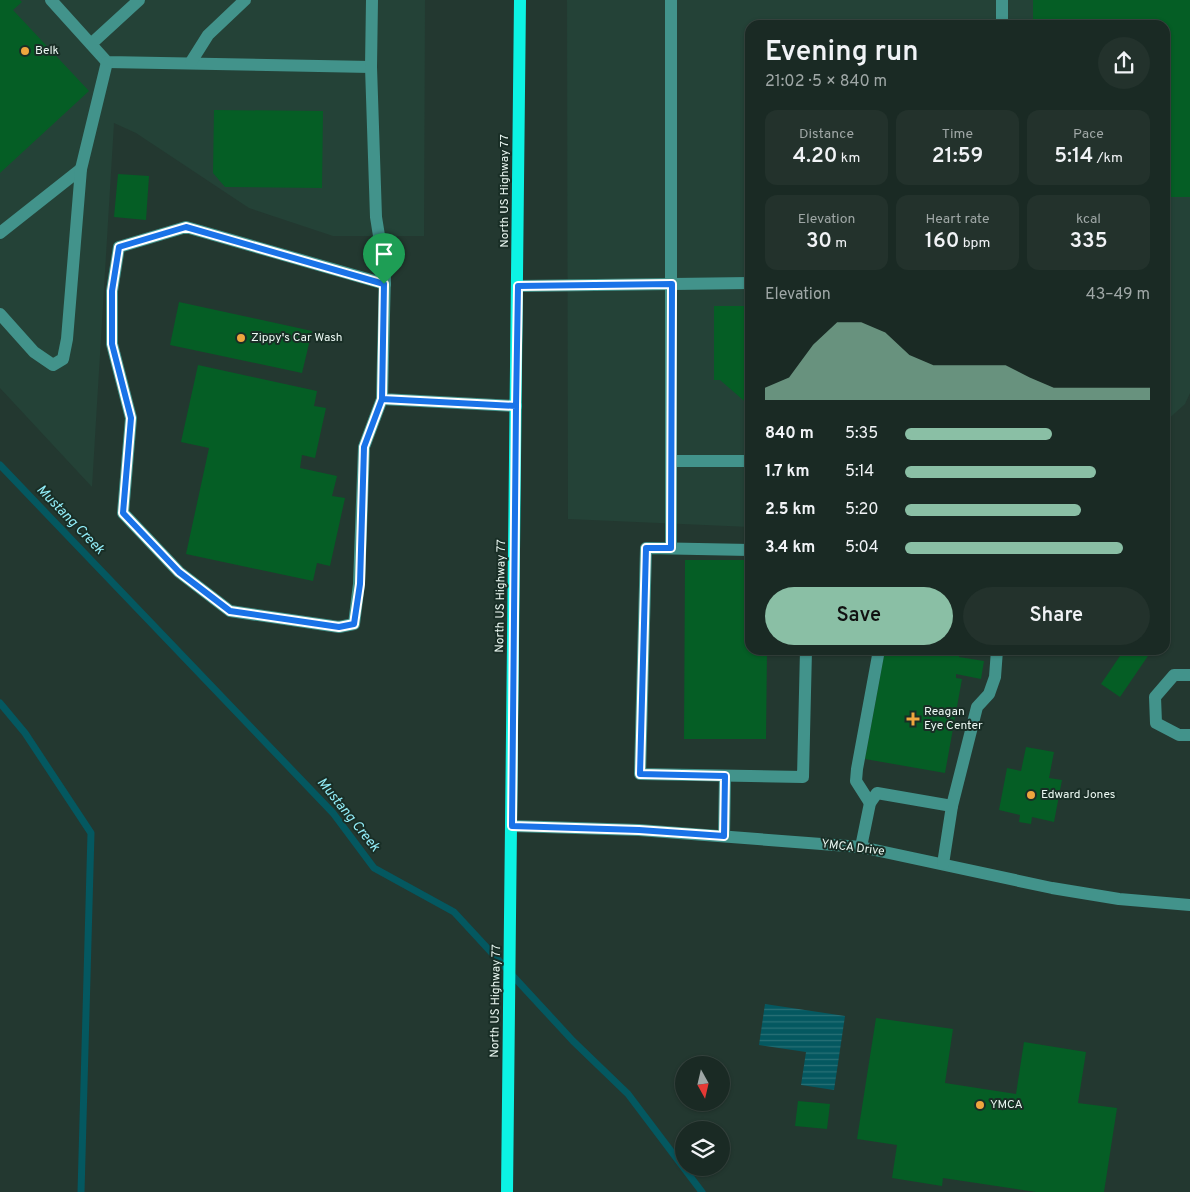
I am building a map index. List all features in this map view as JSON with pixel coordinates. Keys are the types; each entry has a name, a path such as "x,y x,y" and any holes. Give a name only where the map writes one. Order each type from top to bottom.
{"main road":[{"name":"North US Highway 77","path":"507,1192 520,0"}],"street":[{"path":"52,0 107,62 191,62 371,67"},
{"path":"91,44 139,0"},
{"path":"191,62 208,34 245,0"},
{"path":"372,0 371,67 376,217 384,284 382,399 364,447 360,584 354,624 339,627 230,611 179,572 123,513 131,418 112,344 112,291 119,247 186,227 384,284"},
{"path":"671,0 671,548"},
{"path":"1002,0 1002,20"},
{"path":"0,314 34,352 53,365 63,360 67,339 81,169 107,62"},
{"path":"0,233 81,169"},
{"path":"518,286 745,283"},
{"path":"382,399 516,406"},
{"path":"671,461 745,461"},
{"path":"745,550 646,548 640,774 803,778 806,655"},
{"path":"870,803 856,781 878,655"},
{"path":"943,864 952,806 977,707 989,694 994,677 996,655"},
{"path":"1190,675 1174,676 1155,697 1156,723 1178,736 1190,735"},
{"path":"724,836 725,776"},
{"path":"861,847 870,803 876,793 952,806"},
{"name":"YMCA Drive","path":"512,826 639,830 861,847 1119,899 1190,905"}],"shaded area":[{"path":"0,0 425,0 424,236 333,236 249,208 136,133 114,123 92,487 0,388"},
{"path":"567,0 1190,0 1190,393 1185,404 1170,418 1170,20 745,20 745,527 568,519"}],"water":[{"path":"765,1004 845,1016 834,1090 801,1085 806,1052 759,1045"}],"building":[{"name":"Belk","path":"0,0 20,0 22,2 13,10 89,91 0,173"},
{"path":"1033,0 1190,0 1190,197 1170,197 1170,20 1033,20"},
{"path":"214,110 323,111 322,188 225,187 213,173"},
{"path":"118,174 149,176 146,220 114,217"},
{"name":"Zippy's Car Wash","path":"179,302 312,331 302,373 170,345"},
{"path":"714,306 745,306 745,402 720,380 714,380"},
{"path":"198,365 317,391 314,406 326,408 315,458 302,455 300,468 337,476 332,496 345,498 330,566 317,563 313,581 186,554 209,448 181,442"},
{"path":"685,560 745,560 745,655 767,655 766,739 684,739"},
{"name":"Reagan Eye Center","path":"884,655 959,655 959,657 984,661 981,679 956,674 956,678 962,679 945,773 865,759"},
{"path":"1121,655 1149,655 1120,697 1101,684"},
{"name":"Edward Jones","path":"1026,747 1054,752 1049,778 1062,780 1054,822 1032,817 1031,824 1019,822 1020,815 999,810 1007,768 1021,771"},
{"name":"YMCA","path":"876,1018 953,1029 945,1083 1016,1094 1024,1042 1086,1052 1078,1103 1117,1108 1104,1192 1036,1192 943,1178 942,1186 892,1178 897,1145 857,1139"},
{"path":"798,1101 830,1104 827,1129 795,1126"}],"waterway":[{"name":"Mustang Creek","path":"0,465 333,813 374,868 454,912 573,1041 628,1094 702,1192"},
{"path":"0,703 25,733 91,833 81,1192"}],"place":[{"name":"Belk","path":"25,51"},
{"name":"Zippy's Car Wash","path":"241,338"},
{"name":"Reagan Eye Center","path":"913,719"},
{"name":"Edward Jones","path":"1031,795"},
{"name":"YMCA","path":"980,1105"}],"route":[{"path":"384,284 186,227 119,247 112,291 112,344 131,418 123,513 179,572 230,611 339,627 354,624 360,584 364,447 382,399 516,406 512,826 639,830 724,836 725,776 640,774 646,548 671,548 672,284 518,286 516,406 449,403 382,399 384,284"}]}
